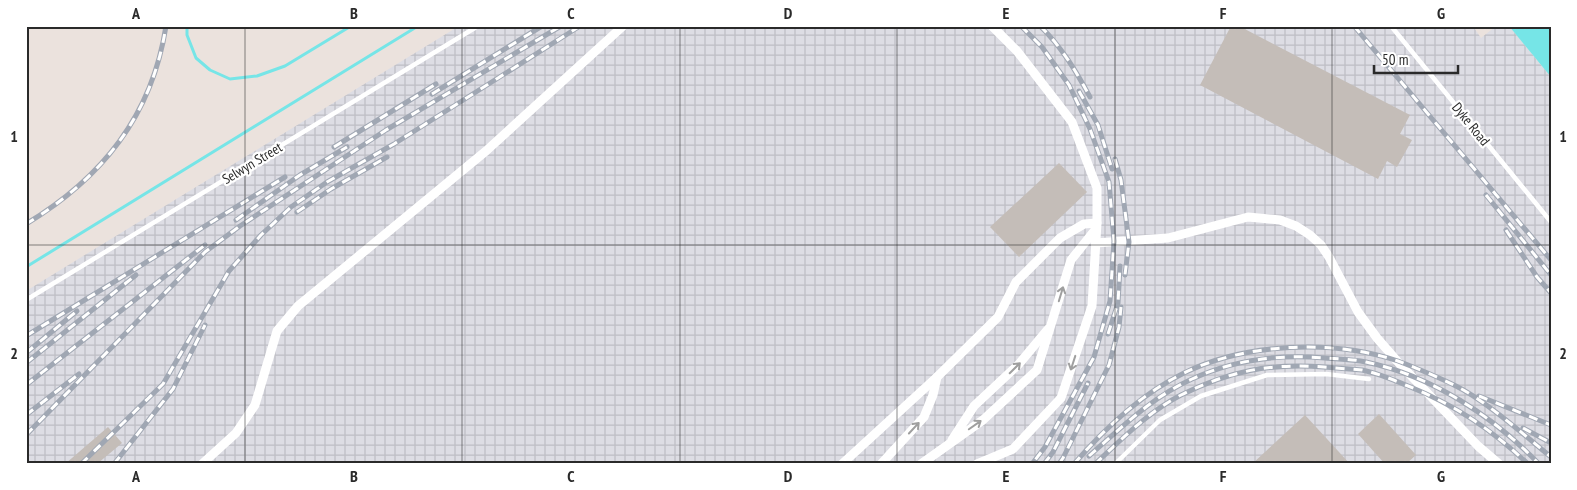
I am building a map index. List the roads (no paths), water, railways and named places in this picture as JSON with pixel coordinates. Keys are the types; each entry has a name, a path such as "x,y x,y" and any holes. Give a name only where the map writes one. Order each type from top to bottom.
{"street":[{"path":"202,464 236,433 255,405 277,331 298,306 486,151 623,26"},
{"path":"977,464 1013,449 1061,398 1092,306 1096,226 1097,188 1072,122 1018,51 992,26"},
{"path":"1095,243 1168,238 1248,217 1280,220 1296,226 1310,235 1329,257 1358,312 1377,338 1478,446 1498,464"},
{"path":"842,464 938,376 998,317 1016,282 1060,238 1084,224 1096,226"},
{"path":"921,464 983,420 1037,370 1072,260 1096,226"},
{"path":"949,444 974,406 1019,364 1051,326"},
{"path":"881,464 924,417 938,376"}],"lane":[{"name":"Selwyn Street","path":"26,300 478,26"},
{"name":"Dyke Road","path":"1391,26 1551,222"},
{"path":"1115,464 1160,420 1201,396 1267,375 1326,374 1369,379"}],"water":[{"path":"1509,26 1551,26 1551,77"}],"waterway":[{"path":"187,26 187,35 196,58 210,70 230,79 257,76 285,66 351,26"},
{"path":"26,267 418,26"}],"railway":[{"path":"26,224 78,186 100,165 119,142 136,116 149,88 159,58 166,26"},
{"path":"432,94 542,26"},
{"path":"26,435 205,252 240,226 386,130 561,26"},
{"path":"81,464 163,384 229,271 261,235 291,207 327,182 394,144 580,26"},
{"path":"1021,26 1042,47 1069,85 1090,129 1109,182 1114,241 1110,301 1094,357 1045,447 1032,464"},
{"path":"1040,26 1068,59 1090,97"},
{"path":"1354,26 1551,260"},
{"path":"334,147 436,84"},
{"path":"1079,91 1098,125 1112,169"},
{"path":"236,220 300,175 347,147"},
{"path":"297,212 331,189 387,157"},
{"path":"1115,159 1121,180 1129,242 1125,275"},
{"path":"26,336 285,177"},
{"path":"1486,195 1551,275"},
{"path":"1506,230 1537,277 1551,293"},
{"path":"26,385 205,245"},
{"path":"1108,334 1118,303 1120,266"},
{"path":"26,363 136,275"},
{"path":"1059,464 1109,365 1119,327 1121,307"},
{"path":"26,353 77,311"},
{"path":"114,464 173,389 205,325"},
{"path":"1074,464 1124,413 1153,391 1184,373 1234,355 1261,350 1318,347 1346,349 1373,354 1398,361 1454,385 1466,391 1504,418 1551,457"},
{"path":"1089,456 1150,404 1177,386 1192,379 1208,372 1240,363 1274,358 1308,357 1366,362 1390,368 1438,388 1481,414 1521,446 1539,464"},
{"path":"1095,464 1157,409 1181,395 1216,380 1250,370 1286,366 1362,370 1425,393 1472,419 1528,464"},
{"path":"26,415 79,374"},
{"path":"1044,464 1053,452 1088,383"},
{"path":"1479,396 1551,425"},
{"path":"1523,428 1551,443"}]}
